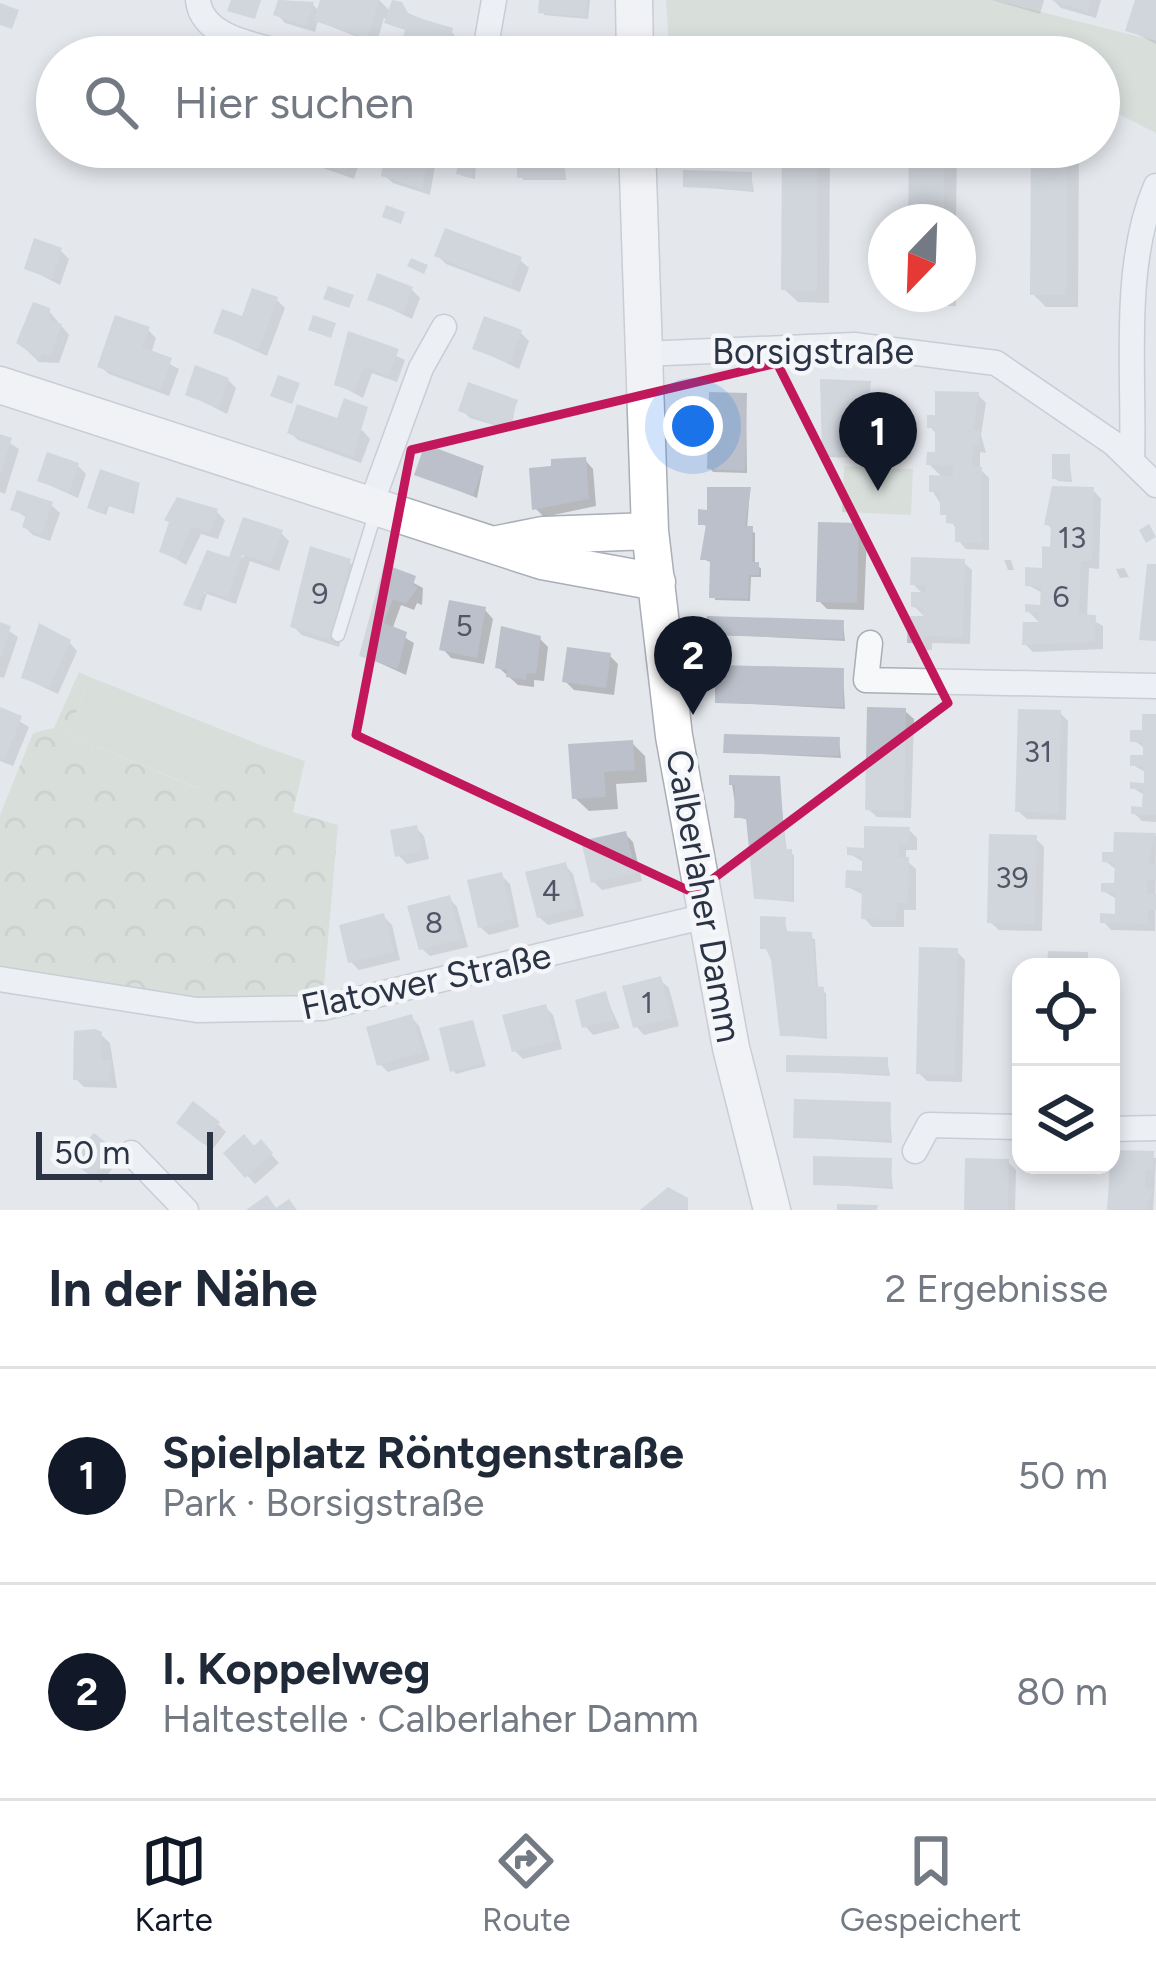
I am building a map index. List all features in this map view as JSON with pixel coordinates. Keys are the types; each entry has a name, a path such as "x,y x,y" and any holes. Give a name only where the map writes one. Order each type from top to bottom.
{"street":[{"path":"198,0 200,17 213,30 232,36"},
{"path":"488,36 494,0"},
{"path":"634,0 635,36"},
{"name":"Calberlaher Damm","path":"639,168 650,531 679,773 743,1103 772,1210"},
{"path":"1132,461 1137,280 1146,210 1156,187"},
{"path":"373,508 421,368 444,327"},
{"name":"Borsigstraße","path":"643,354 854,345 996,363 1132,461 1156,485"},
{"path":"0,385 542,561 657,582"},
{"path":"498,544 543,535 650,531"},
{"path":"870,643 866,680 1156,686"},
{"name":"Flatower Straße","path":"0,979 197,1010 322,1008 706,916"},
{"path":"915,1151 929,1125 1012,1127"},
{"path":"1120,1129 1156,1128"},
{"path":"131,1153 186,1210"}],"lane":[{"path":"338,635 373,508"}],"highlighted area":[{"path":"777,363 948,703 694,893 356,735 411,450"}],"green space":[{"path":"666,0 994,0 1156,41 1156,133 1120,115 1120,36 668,36"},
{"path":"844,466 913,469 911,515 842,512"},
{"path":"79,672 90,677 68,735 197,788 263,746 305,761 293,812 338,825 322,1008 257,1013 0,979 0,815 33,733 54,728"},
{"path":"90,677 263,746 198,788 68,735"}],"building":[{"path":"231,0 261,0 255,19 227,11"},
{"path":"278,0 314,2 306,26 273,15"},
{"path":"320,0 379,0 369,36 314,21"},
{"path":"392,0 402,2 409,15 453,28 451,36 403,36 405,30 384,23"},
{"path":"539,0 587,0 586,17 538,13"},
{"path":"1051,0 1091,0 1088,12"},
{"path":"1135,0 1156,0 1156,40 1125,31"},
{"path":"0,3 19,10 12,29 0,25"},
{"path":"382,168 426,168 422,189 381,176"},
{"path":"457,168 474,168 472,178 456,174"},
{"path":"517,168 564,168 564,178 517,178"},
{"path":"782,168 818,168 817,291 781,290"},
{"path":"909,168 945,168 944,204 908,204"},
{"path":"1031,168 1067,168 1066,295 1030,295"},
{"path":"683,170 752,172 752,190 683,187"},
{"path":"386,205 405,212 401,224 382,217"},
{"path":"445,228 522,257 511,286 434,256"},
{"path":"34,238 62,248 52,279 24,269"},
{"path":"411,258 428,265 424,274 407,266"},
{"path":"377,273 413,287 403,313 367,300"},
{"path":"328,286 354,295 349,308 323,299"},
{"path":"252,288 278,297 259,350 213,333 222,309 242,316"},
{"path":"33,302 50,308 50,320 62,324 51,356 42,353 40,359 16,343"},
{"path":"115,315 150,327 142,347 172,358 161,390 97,367"},
{"path":"313,315 336,323 331,338 308,330"},
{"path":"484,316 522,330 510,363 472,349"},
{"path":"348,331 399,349 389,376 364,367 354,392 334,385"},
{"path":"195,365 229,378 219,408 185,395"},
{"path":"278,375 300,383 292,404 270,396"},
{"path":"820,379 871,381 864,456 822,454"},
{"path":"468,382 518,400 508,428 458,411"},
{"path":"935,391 979,392 973,430 980,430 979,445 973,445 972,466 982,467 982,543 955,542 955,524 946,523 946,515 940,515 940,492 929,492 929,475 953,476 954,466 926,465 927,452 935,452 935,428 927,428 927,415 935,415"},
{"path":"709,392 747,393 745,471 707,469"},
{"path":"344,398 368,407 353,457 287,433 297,404 337,418"},
{"path":"0,434 12,438 1,472 0,472"},
{"path":"425,444 484,466 473,496 414,475"},
{"path":"47,452 79,463 69,492 37,481"},
{"path":"1052,454 1070,454 1070,480 1052,479"},
{"path":"586,457 589,499 532,510 529,468 551,466 551,459"},
{"path":"100,469 140,483 130,513 106,505 103,514 87,508"},
{"path":"1052,486 1094,487 1092,561 1081,561 1079,614 1096,615 1095,642 1022,645 1023,622 1039,622 1039,613 1025,612 1025,604 1040,605 1041,587 1025,586 1025,567 1042,568 1042,546 1050,547 1051,526 1044,525"},
{"path":"707,487 751,487 745,526 753,526 752,562 759,562 759,575 749,575 748,599 709,598 710,560 700,560 706,525 698,525 698,509 707,510"},
{"path":"17,490 53,502 41,535 22,527 26,515 10,510"},
{"path":"177,497 218,509 210,533 192,527 177,559 159,552 169,522 164,520"},
{"path":"243,517 283,530 271,564 242,555 228,598 205,590 197,610 183,605 207,550 229,557"},
{"path":"818,522 859,523 857,603 816,602"},
{"path":"1149,524 1156,537 1146,543 1139,530"},
{"path":"310,546 351,559 330,640 290,627"},
{"path":"911,557 965,559 963,637 924,636 924,643 907,643 908,616 923,616 923,608 911,607 911,592 926,592 926,585 910,585"},
{"path":"384,564 416,576 413,585 418,587 406,604 393,599 384,623 407,632 398,669 359,656"},
{"path":"1147,564 1156,564 1156,641 1139,640"},
{"path":"449,600 486,607 477,658 439,650"},
{"path":"707,616 844,620 843,639 706,635"},
{"path":"0,622 11,626 1,657 0,657"},
{"path":"39,623 71,640 49,688 21,678"},
{"path":"501,626 541,636 536,674 527,673 526,680 506,677 507,670 495,668"},
{"path":"567,647 611,653 606,688 562,682"},
{"path":"715,665 844,668 843,707 715,703"},
{"path":"0,707 22,716 5,760 0,758"},
{"path":"867,707 906,708 904,811 865,810"},
{"path":"1018,709 1061,710 1059,813 1015,812"},
{"path":"1142,714 1156,714 1156,815 1131,814 1131,806 1142,807 1143,789 1130,789 1130,782 1144,783 1144,766 1130,766 1130,755 1143,755 1143,742 1130,742 1130,730 1142,730"},
{"path":"724,734 840,737 839,756 723,753"},
{"path":"633,740 635,770 604,772 606,797 572,799 568,744"},
{"path":"729,775 780,776 785,849 792,849 792,900 754,899 746,818 734,818 735,785 729,785"},
{"path":"417,825 422,851 395,857 390,830"},
{"path":"864,826 910,827 909,843 899,843 898,857 909,857 908,903 897,903 896,920 861,919 862,888 845,888 846,870 862,871 862,856 847,855 847,847 864,848"},
{"path":"626,831 636,873 591,883 581,841"},
{"path":"1114,832 1156,833 1148,863 1156,864 1156,880 1147,880 1147,894 1156,894 1156,910 1148,910 1148,924 1100,923 1100,913 1115,914 1115,893 1101,892 1101,883 1114,883 1115,863 1102,862 1102,852 1113,852"},
{"path":"989,834 1037,835 1035,924 987,923"},
{"path":"566,862 577,908 537,918 525,872"},
{"path":"502,872 513,919 478,928 467,880"},
{"path":"450,895 461,939 419,950 407,906"},
{"path":"384,913 394,952 348,963 339,925"},
{"path":"760,916 786,917 785,931 812,932 816,986 824,987 825,1037 780,1036 771,960 766,949 760,949"},
{"path":"919,947 958,948 955,1075 916,1074"},
{"path":"1048,951 1088,952 1088,958 1048,958"},
{"path":"661,976 672,1018 633,1028 622,986"},
{"path":"606,991 614,1020 582,1028 575,1000"},
{"path":"546,1004 556,1041 512,1052 502,1015"},
{"path":"412,1014 423,1052 377,1066 366,1027"},
{"path":"473,1020 485,1063 450,1072 439,1028"},
{"path":"74,1031 102,1032 102,1060 111,1060 110,1081 73,1080"},
{"path":"786,1055 888,1057 888,1074 786,1072"},
{"path":"794,1099 891,1102 890,1140 793,1138"},
{"path":"193,1101 220,1122 203,1144 176,1123"},
{"path":"94,1133 114,1149 92,1177 69,1160"},
{"path":"244,1134 254,1146 261,1139 273,1153 245,1178 223,1153"},
{"path":"1120,1150 1154,1151 1153,1170 1145,1170 1145,1188 1153,1189 1146,1210 1107,1210 1109,1174 1120,1174"},
{"path":"813,1156 892,1158 891,1187 813,1185"},
{"path":"965,1158 1009,1159 1008,1210 964,1210"},
{"path":"668,1187 688,1198 688,1210 640,1210"},
{"path":"267,1195 276,1208 289,1199 297,1210 246,1210"},
{"path":"837,1204 878,1205 877,1210 837,1210"}],"place":[{"name":"Spielplatz Röntgenstraße","path":"878,491"},
{"name":"I. Koppelweg","path":"693,715"}]}
